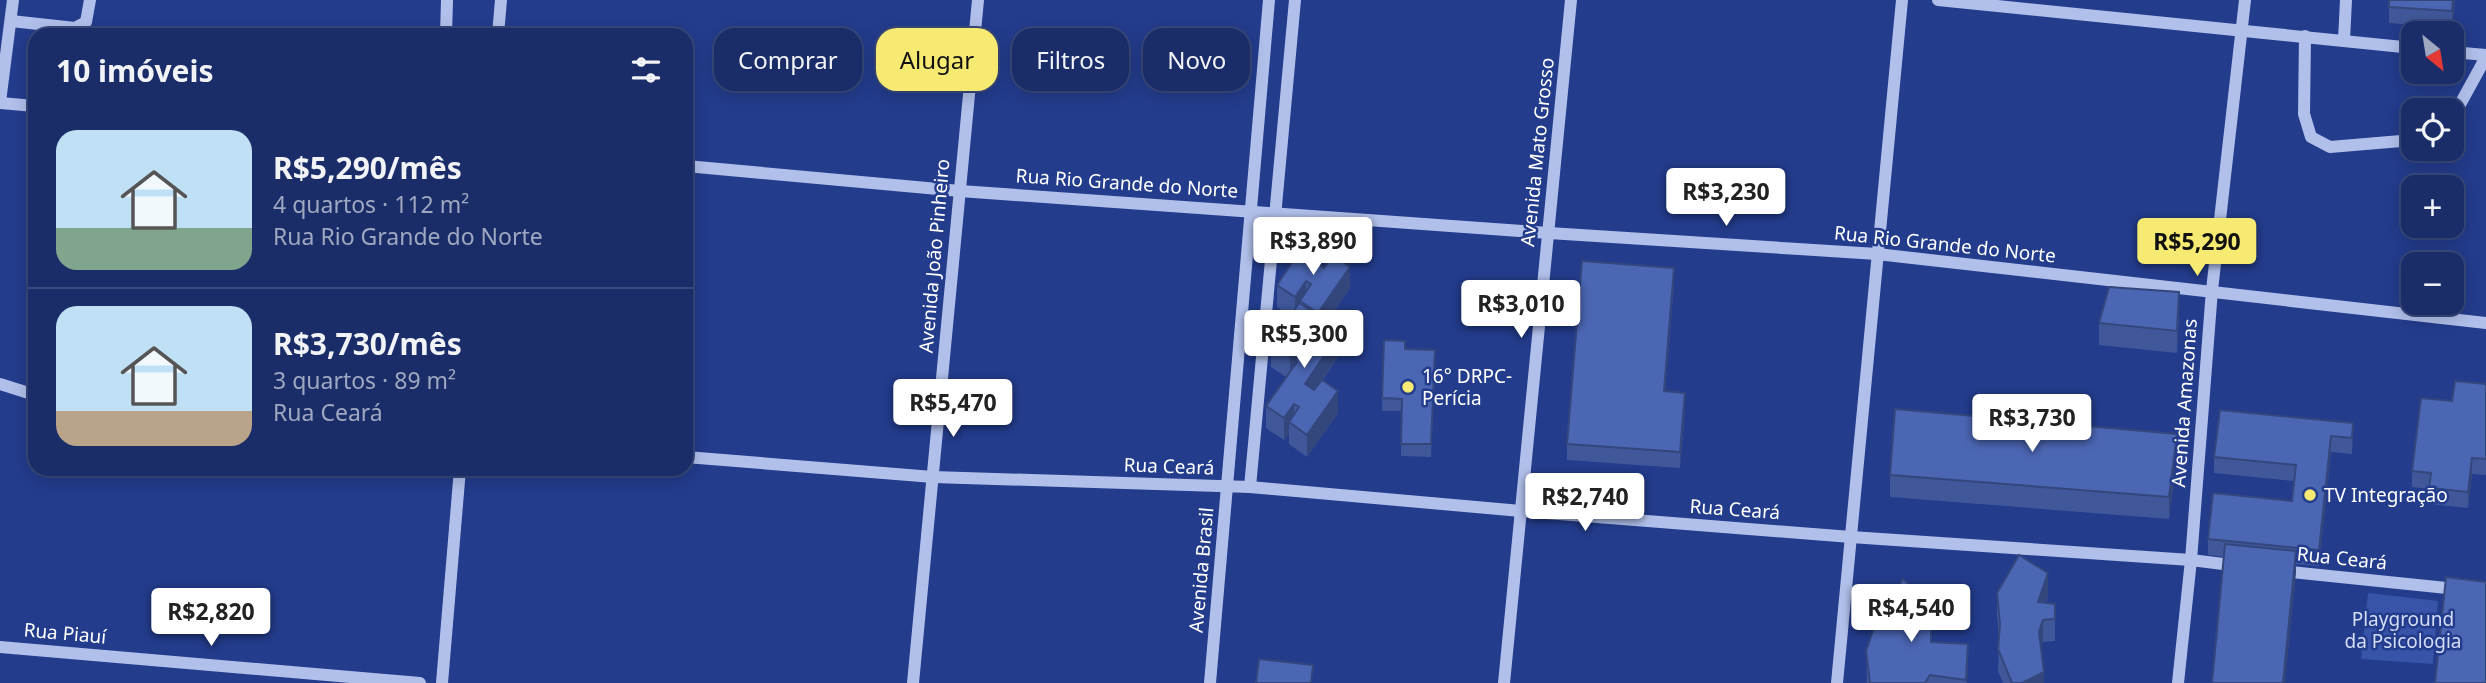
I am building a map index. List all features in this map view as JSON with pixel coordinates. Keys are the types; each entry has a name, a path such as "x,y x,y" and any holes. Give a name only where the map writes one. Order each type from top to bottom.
{"street":[{"path":"13,0 0,103 28,105"},
{"path":"79,28 86,22 90,0"},
{"path":"446,28 447,0"},
{"path":"498,28 500,0"},
{"name":"Avenida João Pinheiro","path":"913,683 978,0"},
{"name":"Avenida Brasil","path":"1210,683 1269,0"},
{"path":"1250,487 1295,0"},
{"name":"Avenida Mato Grosso","path":"1504,683 1572,0"},
{"path":"1837,683 1902,0"},
{"path":"1938,0 2401,47"},
{"name":"Avenida Amazonas","path":"2178,683 2191,560 2212,292 2245,0"},
{"path":"2344,40 2346,0"},
{"path":"10,21 56,28"},
{"path":"2305,36 2304,114 2311,137 2330,147 2401,141"},
{"path":"2463,98 2486,56 2464,53"},
{"name":"Rua Rio Grande do Norte","path":"693,167 960,191 1877,254 2486,323"},
{"path":"0,384 28,393"},
{"name":"Rua Ceará","path":"693,458 933,477 1250,487 1851,537 2191,560 2248,567"},
{"path":"442,683 459,476"},
{"name":"Rua Ceará","path":"2272,570 2486,592"},
{"name":"Rua Piauí","path":"0,647 420,683"}],"green space":[{"name":"Playground da Psicologia","path":"2368,593 2438,601 2433,664 2361,659"}],"building":[{"path":"2389,0 2453,0 2452,11 2389,7"},
{"path":"1307,240 1322,250 1314,261 1324,268 1333,255 1350,267 1318,313 1300,301 1311,284 1306,281 1295,297 1277,285"},
{"path":"1582,261 1674,268 1664,391 1685,393 1680,452 1567,444"},
{"path":"2109,287 2179,292 2177,331 2099,323"},
{"path":"1299,303 1315,313 1306,326 1317,333 1327,319 1342,329 1305,384 1314,390 1322,380 1338,391 1307,435 1289,422 1299,407 1294,404 1284,418 1266,406 1297,362 1295,360 1304,346 1299,343 1290,357 1271,345"},
{"name":"16° DRPC- Perícia","path":"1384,340 1405,341 1405,349 1435,350 1431,444 1401,444 1402,399 1382,398"},
{"name":"TV Integração","path":"2455,381 2486,384 2486,459 2472,458 2468,492 2429,488 2431,473 2412,471 2421,398 2452,401"},
{"path":"1895,409 2177,434 2169,497 1890,475"},
{"name":"TV Integração","path":"2220,410 2353,423 2352,438 2331,436 2319,550 2208,539 2213,493 2292,501 2296,465 2214,457"},
{"path":"2225,544 2296,551 2283,683 2212,683"},
{"path":"2019,555 2048,573 2038,602 2055,604 2055,619 2043,620 2039,632 2044,672 2022,683 2012,683 1998,649 2000,624 1997,593"},
{"path":"2446,577 2486,582 2486,683 2435,683"},
{"path":"1903,579 1928,601 1920,620 1931,625 1931,642 1968,644 1966,680 1930,675 1925,683 1870,683 1866,651 1877,619"},
{"path":"1259,659 1313,665 1311,683 1256,683"}],"place":[{"name":"16° DRPC- Perícia","path":"1408,387"},
{"name":"TV Integração","path":"2310,495"}]}
